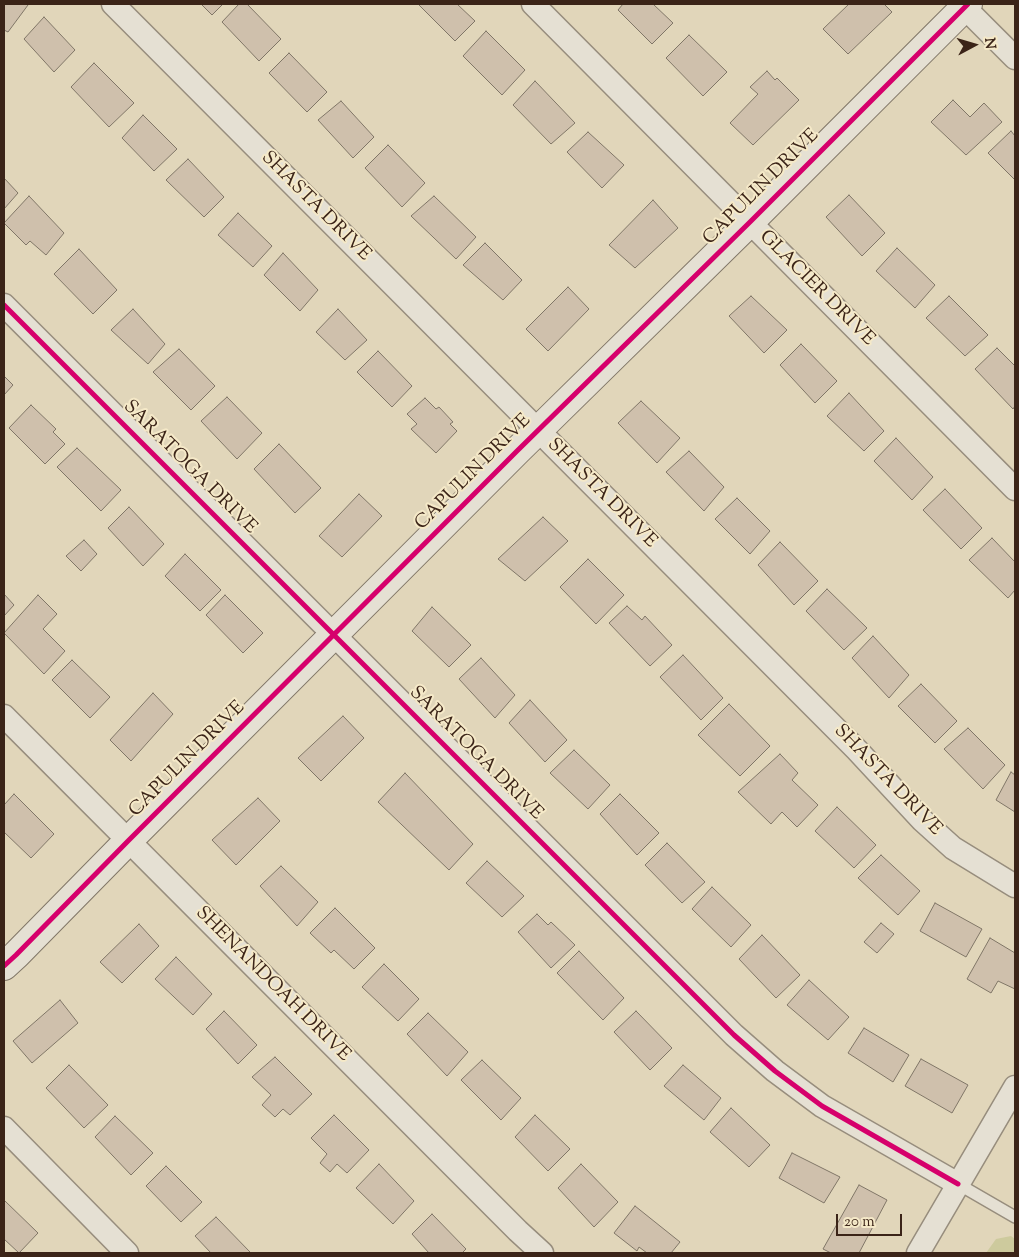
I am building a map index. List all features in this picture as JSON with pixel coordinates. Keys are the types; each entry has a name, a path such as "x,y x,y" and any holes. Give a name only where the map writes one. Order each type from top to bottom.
{"street":[{"name":"SHASTA DRIVE","path":"113,4 850,743 922,820 953,848 1015,886"},
{"name":"GLACIER DRIVE","path":"533,4 1015,489"},
{"name":"CAPULIN DRIVE","path":"4,966 538,430 750,222 964,5"},
{"path":"964,5 1015,58"},
{"name":"SARATOGA DRIVE","path":"4,305 734,1035 775,1072 822,1106 958,1184"},
{"name":"SHENANDOAH DRIVE","path":"4,716 518,1232 542,1253"},
{"path":"918,1253 1015,1087"},
{"path":"4,1128 127,1253"}],"lane":[{"path":"958,1184 1015,1218"}],"shaded area":[{"path":"1011,1236 1015,1239 1015,1253 986,1253 996,1239"}],"building":[{"path":"4,4 28,5 8,32 4,30"},
{"path":"201,4 223,4 212,15"},
{"path":"239,4 247,4 281,39 259,61 222,22"},
{"path":"418,4 457,4 475,21 455,41"},
{"path":"623,4 653,4 673,23 652,44 618,10"},
{"path":"849,4 884,4 892,12 848,54 823,29"},
{"path":"44,17 75,50 54,72 24,39"},
{"path":"486,31 525,70 502,95 463,56"},
{"path":"689,35 727,72 703,96 666,58"},
{"path":"289,53 327,92 307,112 269,73"},
{"path":"94,63 134,103 109,127 71,87"},
{"path":"767,71 775,80 777,78 799,100 753,145 730,123 758,94 750,87"},
{"path":"535,81 575,123 551,144 513,105"},
{"path":"953,100 970,117 984,103 1002,122 966,155 931,122"},
{"path":"341,101 374,137 353,158 318,120"},
{"path":"143,115 177,149 154,171 122,138"},
{"path":"1011,131 1015,136 1015,180 988,153"},
{"path":"588,132 624,165 602,188 567,152"},
{"path":"388,145 425,183 402,207 365,168"},
{"path":"188,159 224,197 204,217 166,180"},
{"path":"4,178 18,193 4,209"},
{"path":"849,195 885,233 862,256 826,217"},
{"path":"29,196 64,233 46,255 30,241 26,245 4,223"},
{"path":"434,196 476,237 456,259 411,216"},
{"path":"653,200 678,228 635,268 609,245"},
{"path":"238,213 272,246 253,267 218,235"},
{"path":"485,243 522,280 503,300 463,265"},
{"path":"897,248 935,285 915,308 876,271"},
{"path":"79,249 117,290 93,314 54,274"},
{"path":"283,253 318,290 300,311 264,275"},
{"path":"568,287 589,309 548,351 526,329"},
{"path":"751,296 787,330 764,353 729,316"},
{"path":"949,296 988,335 965,356 926,318"},
{"path":"133,309 165,344 148,364 111,330"},
{"path":"338,309 367,340 345,360 316,332"},
{"path":"801,344 837,381 815,403 780,365"},
{"path":"997,348 1015,366 1015,406 1013,409 975,369"},
{"path":"179,349 215,386 191,410 153,372"},
{"path":"378,351 412,386 392,407 357,372"},
{"path":"4,376 13,385 4,395"},
{"path":"849,393 884,431 864,451 827,416"},
{"path":"227,397 262,433 237,459 201,421"},
{"path":"425,398 436,409 439,407 453,422 450,424 457,431 436,453 411,429 417,424 407,414"},
{"path":"641,401 680,438 657,463 618,423"},
{"path":"31,405 56,429 53,432 65,444 45,464 9,428"},
{"path":"896,438 933,477 912,500 874,461"},
{"path":"279,444 321,488 295,513 254,469"},
{"path":"77,448 121,490 101,511 57,467"},
{"path":"689,451 724,487 704,511 666,472"},
{"path":"945,489 982,528 961,549 923,510"},
{"path":"359,494 382,516 342,557 319,536"},
{"path":"737,498 770,531 750,554 715,519"},
{"path":"129,507 164,544 143,566 108,528"},
{"path":"543,517 568,541 525,581 498,559"},
{"path":"992,538 1015,562 1015,590 1008,598 969,560"},
{"path":"84,540 97,554 81,571 66,556"},
{"path":"780,542 818,581 794,605 758,565"},
{"path":"185,554 221,590 200,611 165,576"},
{"path":"588,559 624,595 596,624 560,587"},
{"path":"827,589 867,628 844,650 806,611"},
{"path":"4,594 14,605 4,616"},
{"path":"38,595 57,614 43,629 65,651 44,674 4,633"},
{"path":"225,595 263,633 243,653 206,615"},
{"path":"627,606 642,620 645,616 672,645 650,666 609,623"},
{"path":"432,607 471,645 449,667 412,631"},
{"path":"873,636 909,675 889,698 852,658"},
{"path":"683,655 723,698 701,720 660,677"},
{"path":"481,658 515,695 495,718 459,679"},
{"path":"72,660 110,697 90,718 52,680"},
{"path":"921,684 957,721 935,743 898,706"},
{"path":"153,693 173,714 131,761 110,740"},
{"path":"530,700 567,740 545,762 509,723"},
{"path":"729,704 770,746 740,776 698,735"},
{"path":"343,716 364,738 321,781 298,758"},
{"path":"968,728 1005,765 983,789 944,749"},
{"path":"574,750 610,785 588,809 550,773"},
{"path":"780,754 798,773 792,780 818,805 797,827 782,812 771,824 738,792"},
{"path":"1011,772 1015,775 1015,812 996,800"},
{"path":"405,773 473,844 449,870 378,802"},
{"path":"14,794 54,834 31,858 4,832 4,805"},
{"path":"620,794 659,833 637,855 600,814"},
{"path":"258,798 280,821 236,865 212,840"},
{"path":"837,807 876,845 854,868 815,831"},
{"path":"667,843 705,882 682,903 645,865"},
{"path":"881,855 920,891 898,915 858,878"},
{"path":"487,861 524,896 502,917 466,883"},
{"path":"281,866 318,902 297,926 260,886"},
{"path":"712,887 751,925 731,947 692,909"},
{"path":"935,903 982,929 966,957 920,931"},
{"path":"335,908 375,948 354,969 334,950 331,953 310,933"},
{"path":"537,914 548,925 551,922 575,945 551,968 518,932"},
{"path":"881,923 894,934 877,953 864,942"},
{"path":"139,924 159,946 122,983 100,962"},
{"path":"762,935 800,975 776,998 739,959"},
{"path":"990,938 1015,953 1015,989 998,981 991,993 967,979"},
{"path":"579,951 624,998 603,1020 557,973"},
{"path":"176,957 212,994 193,1015 155,979"},
{"path":"384,964 419,999 398,1021 362,987"},
{"path":"809,980 849,1017 828,1040 787,1005"},
{"path":"60,1000 78,1023 32,1063 13,1041"},
{"path":"224,1011 257,1045 238,1064 206,1029"},
{"path":"636,1011 672,1048 650,1070 614,1032"},
{"path":"428,1013 468,1052 447,1076 407,1034"},
{"path":"864,1028 909,1055 893,1082 848,1053"},
{"path":"275,1057 312,1094 290,1115 283,1109 275,1117 262,1105 271,1095 252,1077"},
{"path":"921,1059 968,1085 952,1113 905,1086"},
{"path":"482,1060 521,1098 501,1120 461,1080"},
{"path":"69,1065 108,1105 84,1128 46,1088"},
{"path":"683,1065 721,1098 704,1120 664,1086"},
{"path":"731,1108 770,1145 749,1167 710,1132"},
{"path":"334,1115 369,1150 347,1173 337,1164 330,1172 320,1163 327,1154 311,1138"},
{"path":"535,1115 570,1149 548,1171 515,1137"},
{"path":"115,1116 153,1153 131,1175 95,1137"},
{"path":"792,1153 840,1177 824,1203 779,1178"},
{"path":"379,1164 414,1201 393,1224 356,1188"},
{"path":"581,1164 618,1202 594,1227 558,1188"},
{"path":"166,1166 202,1202 181,1222 146,1186"},
{"path":"859,1185 887,1200 859,1253 831,1253 823,1249"},
{"path":"4,1200 38,1233 19,1253 4,1239"},
{"path":"635,1206 680,1242 671,1253 647,1253 639,1247 637,1251 614,1233"},
{"path":"432,1214 466,1249 462,1253 429,1253 412,1234"},
{"path":"216,1217 249,1253 211,1253 195,1236"}],"cycle path":[{"path":"4,966 517,451 968,4"},
{"path":"4,305 734,1035 775,1071 822,1106 958,1184"}]}
